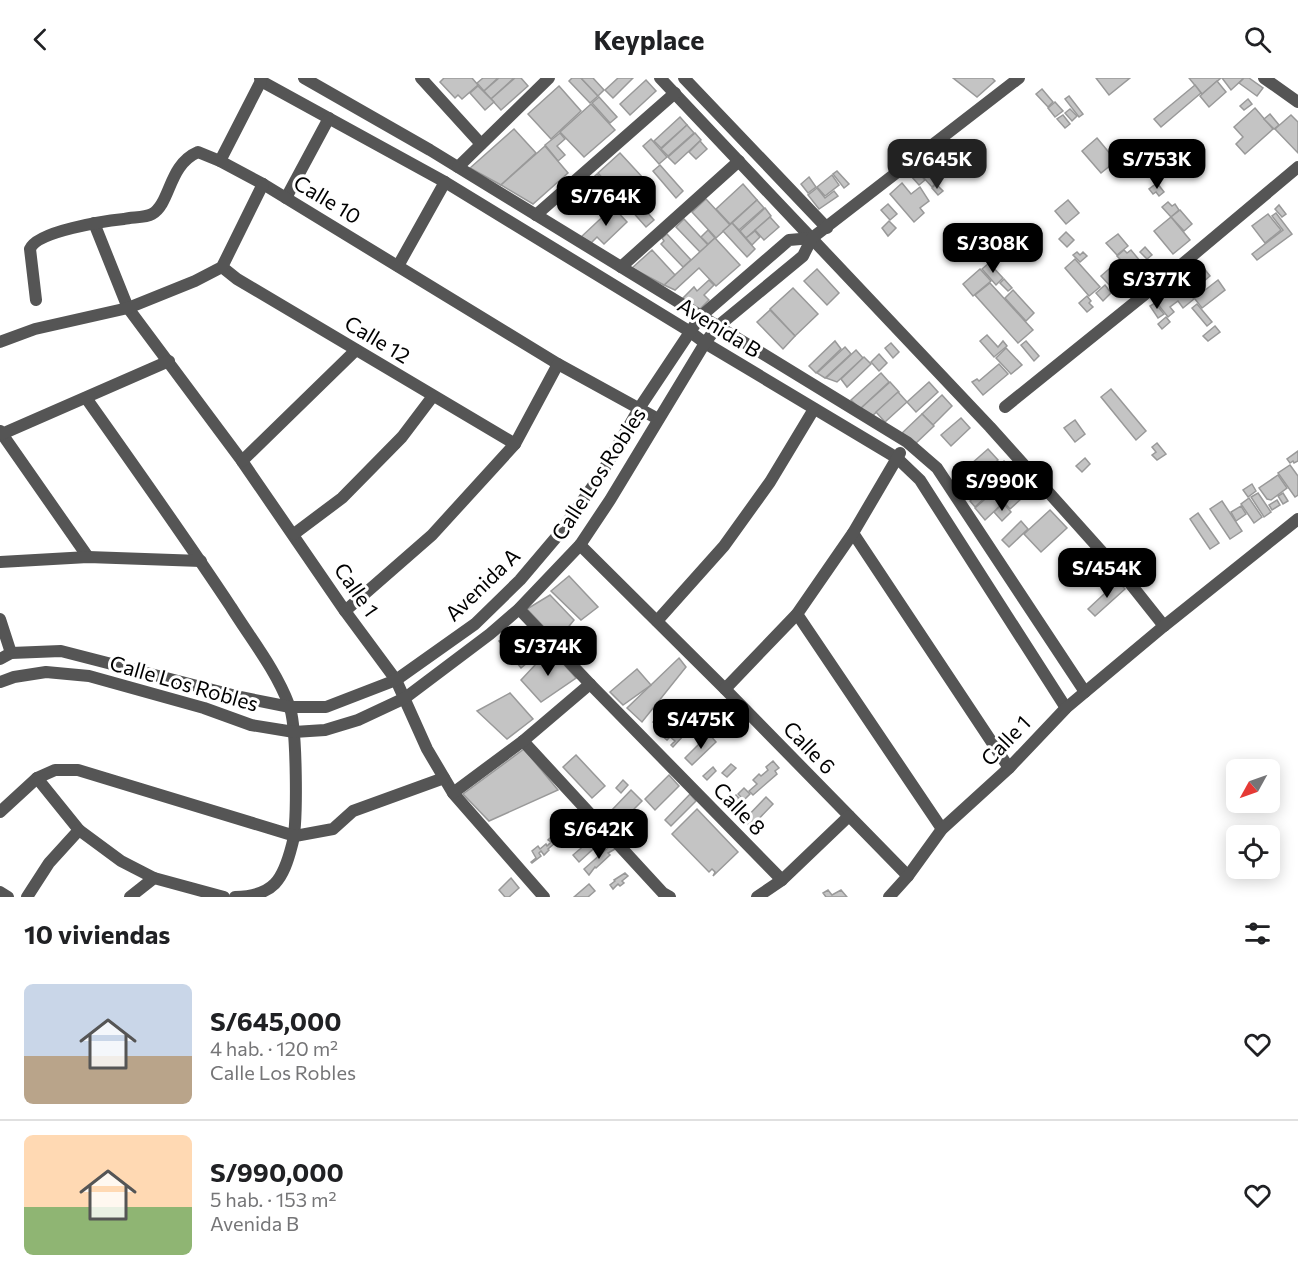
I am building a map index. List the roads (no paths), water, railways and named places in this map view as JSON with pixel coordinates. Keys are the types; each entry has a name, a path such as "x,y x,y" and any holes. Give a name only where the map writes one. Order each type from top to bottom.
{"street":[{"name":"Avenida B","path":"304,78 430,150 907,442 937,468 1085,692"},
{"path":"421,78 481,144"},
{"path":"660,78 990,427 1129,582 1164,626"},
{"path":"684,78 827,228"},
{"name":"Calle Los Robles","path":"0,682 14,677 46,672 89,676 204,708 251,725 294,732 325,730 358,720 405,698 490,634 519,609 580,545 717,327 803,256 812,238 1019,78"},
{"path":"1264,78 1298,102"},
{"name":"Avenida B","path":"260,80 445,182 814,410 897,458 920,480 1066,708"},
{"path":"220,161 260,80"},
{"path":"458,167 541,81"},
{"path":"536,214 675,93"},
{"path":"286,198 329,118"},
{"path":"419,168 430,150"},
{"name":"Calle 10","path":"36,300 30,249 32,243 40,238 94,223 151,214 159,207 184,160 198,152 263,184 558,364 658,418"},
{"path":"621,267 739,161"},
{"path":"1005,407 1180,266 1298,167"},
{"path":"398,266 445,182"},
{"path":"0,342 35,329 128,308 195,281 222,267 263,184"},
{"name":"Calle 1","path":"94,223 128,308 242,461 345,611 396,680 427,749 453,793 544,897"},
{"name":"Avenida A","path":"6,656 62,651 240,697 290,707 326,707 396,680 475,624 520,580 559,534 600,476 640,407 700,317 789,240 812,238"},
{"name":"Calle 12","path":"222,267 237,279 515,444"},
{"path":"242,461 356,350"},
{"path":"88,557 1,432 169,362"},
{"path":"345,611 432,535 515,444 558,364"},
{"path":"294,534 342,498 402,437 433,396"},
{"path":"86,398 201,561 274,673 290,707 294,732 295,836 285,871 269,889 252,897 235,897"},
{"path":"657,621 724,546 770,482 814,410"},
{"path":"725,689 797,614 853,533 907,442"},
{"name":"Calle 1","path":"889,897 908,876 942,829 1009,768 1066,708 1298,519"},
{"path":"853,533 1009,768"},
{"name":"Calle 6","path":"580,545 908,876"},
{"path":"0,562 88,557 201,561"},
{"name":"Calle 8","path":"519,609 782,880"},
{"path":"797,614 942,829"},
{"path":"0,619 6,656"},
{"path":"453,793 523,741 590,684"},
{"path":"523,741 663,893 670,897"},
{"path":"0,812 37,778 55,770 78,770 295,836 333,829 353,811 444,778"},
{"path":"37,778 79,830 121,861 154,878 224,897"},
{"path":"757,897 782,880 849,816"},
{"path":"27,897 49,863 79,830"},
{"path":"130,897 154,878"},
{"path":"0,892 8,897"}]}
